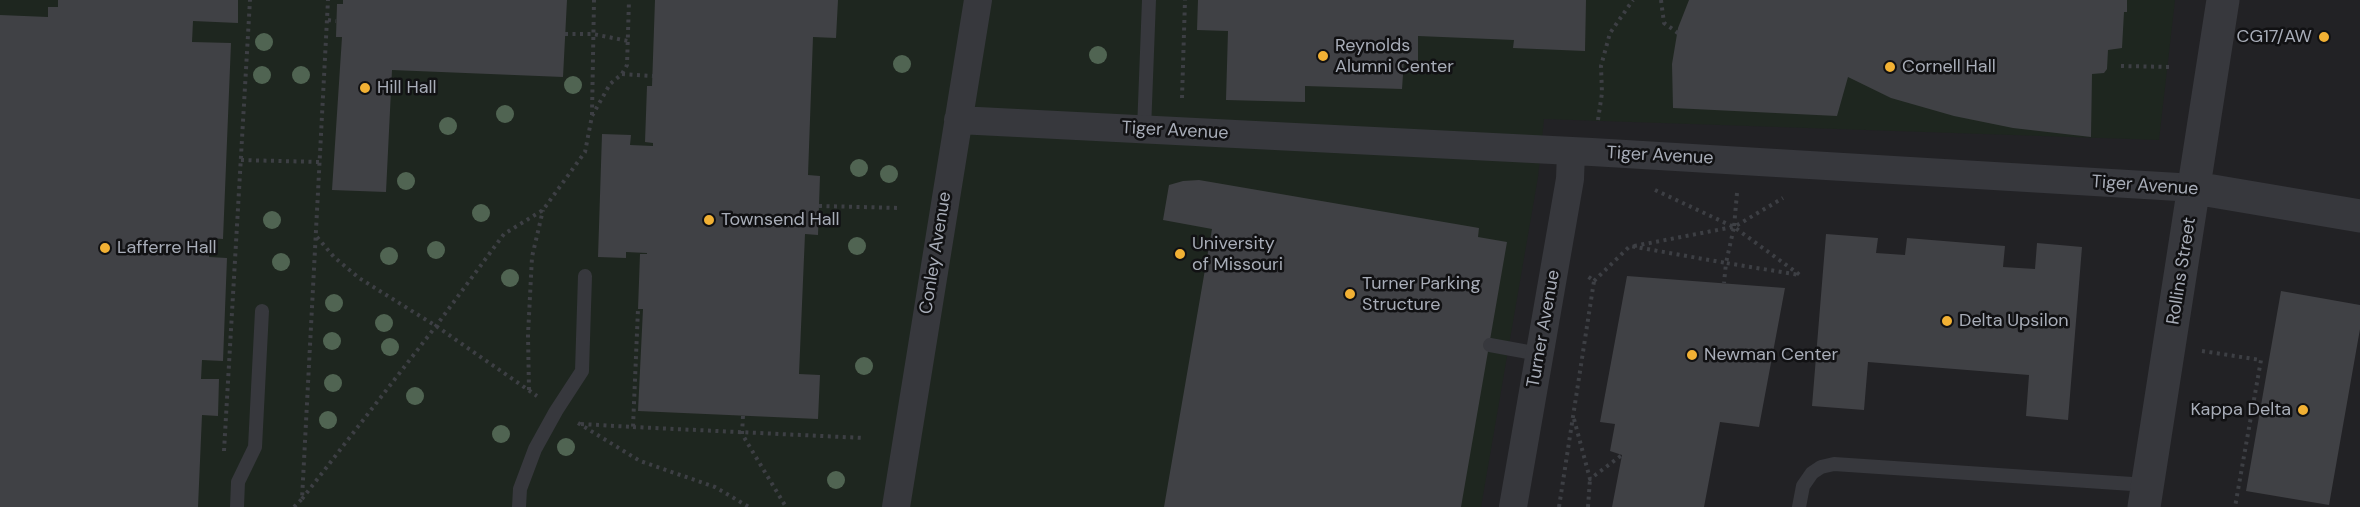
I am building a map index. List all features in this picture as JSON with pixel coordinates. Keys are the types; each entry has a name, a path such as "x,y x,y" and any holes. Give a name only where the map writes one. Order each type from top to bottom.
{"street":[{"name":"Conley Avenue","path":"896,507 978,0"},
{"name":"Rollins Street","path":"2146,496 2196,188 2223,0"},
{"name":"Tiger Avenue","path":"958,120 2196,188 2360,216"},
{"name":"Turner Avenue","path":"1513,507 1570,179 1571,152"}],"lane":[{"path":"1144,130 1149,0"},
{"path":"519,507 520,489 535,448 582,371 585,276"},
{"path":"237,507 238,482 255,447 262,311"},
{"path":"1490,345 1539,354"},
{"path":"1799,507 1803,486 1812,473 1821,467 1834,464 2146,496"}],"path":[{"path":"223,461 250,0"},
{"path":"302,499 328,0"},
{"path":"294,507 436,326 504,234 543,210 585,152 592,116 594,0"},
{"path":"592,116 610,84 622,74 627,64 629,0"},
{"path":"1182,102 1185,0"},
{"path":"1598,122 1602,93 1601,66 1610,33 1633,0"},
{"path":"1661,0 1664,23 1678,33"},
{"path":"328,20 336,21"},
{"path":"565,34 593,34 628,41"},
{"path":"2121,66 2171,67"},
{"path":"622,74 652,76"},
{"path":"241,160 320,162"},
{"path":"1630,246 1800,275 1734,227 1648,187"},
{"path":"1724,284 1734,227 1737,187"},
{"path":"1559,507 1594,281 1630,246 1734,227 1787,195"},
{"path":"819,206 901,208"},
{"path":"529,390 528,336 532,257 543,210"},
{"path":"317,237 334,257 359,278 436,326 556,411 640,461 715,487 749,507"},
{"path":"1581,271 1594,281"},
{"path":"633,428 638,309"},
{"path":"2199,350 2261,360 2235,507"},
{"path":"1573,415 1590,479 1588,507"},
{"path":"743,416 742,434 786,507"},
{"path":"580,424 742,434 864,438"},
{"path":"1590,479 1622,455"}],"shaded area":[{"name":"University of Missouri","path":"0,0 2360,0 2360,507 0,507"},
{"name":"University of Missouri","path":"0,0 2175,0 2159,140 1544,119 1538,177 1481,507 0,507"}],"building":[{"name":"Lafferre Hall","path":"58,0 238,0 238,23 193,21 192,42 231,43 223,239 210,238 209,257 227,258 223,361 202,360 201,379 219,379 218,416 202,415 198,507 0,507 0,15 48,17 48,7 58,7"},
{"name":"Hill Hall","path":"343,0 567,0 563,77 392,70 386,192 332,190 342,37 336,37 337,4 343,4"},
{"name":"Townsend Hall","path":"655,0 838,0 836,38 813,37 808,175 820,176 818,235 805,234 799,374 820,375 818,419 638,411 643,309 638,309 640,254 647,253 626,252 626,258 598,257 602,134 631,135 630,145 653,146 653,143 645,142 647,86 652,86"},
{"name":"Reynolds Alumni Center","path":"1198,0 1586,0 1585,51 1513,48 1514,40 1418,36 1418,61 1404,60 1402,89 1305,86 1305,102 1226,100 1228,31 1197,30"},
{"name":"Cornell Hall","path":"1689,0 2127,0 2127,12 2124,12 2122,48 2108,50 2107,69 2104,73 2092,74 2091,137 2013,128 1954,116 1891,98 1848,77 1837,116 1673,108 1672,64 1678,28"},
{"name":"Turner Parking Structure","path":"1199,180 1479,228 1478,237 1507,242 1461,507 1164,507 1212,229 1163,220 1169,185"},
{"name":"Delta Upsilon","path":"1826,234 1878,238 1876,253 1905,255 1907,238 2005,246 2003,267 2035,269 2037,243 2082,247 2068,420 2026,416 2029,375 1868,362 1864,410 1812,406"},
{"name":"Newman Center","path":"1627,276 1785,288 1759,427 1720,422 1704,507 1612,507 1622,455 1610,451 1615,424 1600,422"},
{"name":"Kappa Delta","path":"2281,291 2360,305 2360,329 2329,505 2246,491"}],"place":[{"name":"CG17/AW","path":"2324,37"},
{"name":"Reynolds Alumni Center","path":"1323,56"},
{"name":"Cornell Hall","path":"1890,67"},
{"name":"Hill Hall","path":"365,88"},
{"name":"Townsend Hall","path":"709,220"},
{"name":"Lafferre Hall","path":"105,248"},
{"name":"University of Missouri","path":"1180,254"},
{"name":"Turner Parking Structure","path":"1350,294"},
{"name":"Delta Upsilon","path":"1947,321"},
{"name":"Newman Center","path":"1692,355"},
{"name":"Kappa Delta","path":"2303,410"}]}
